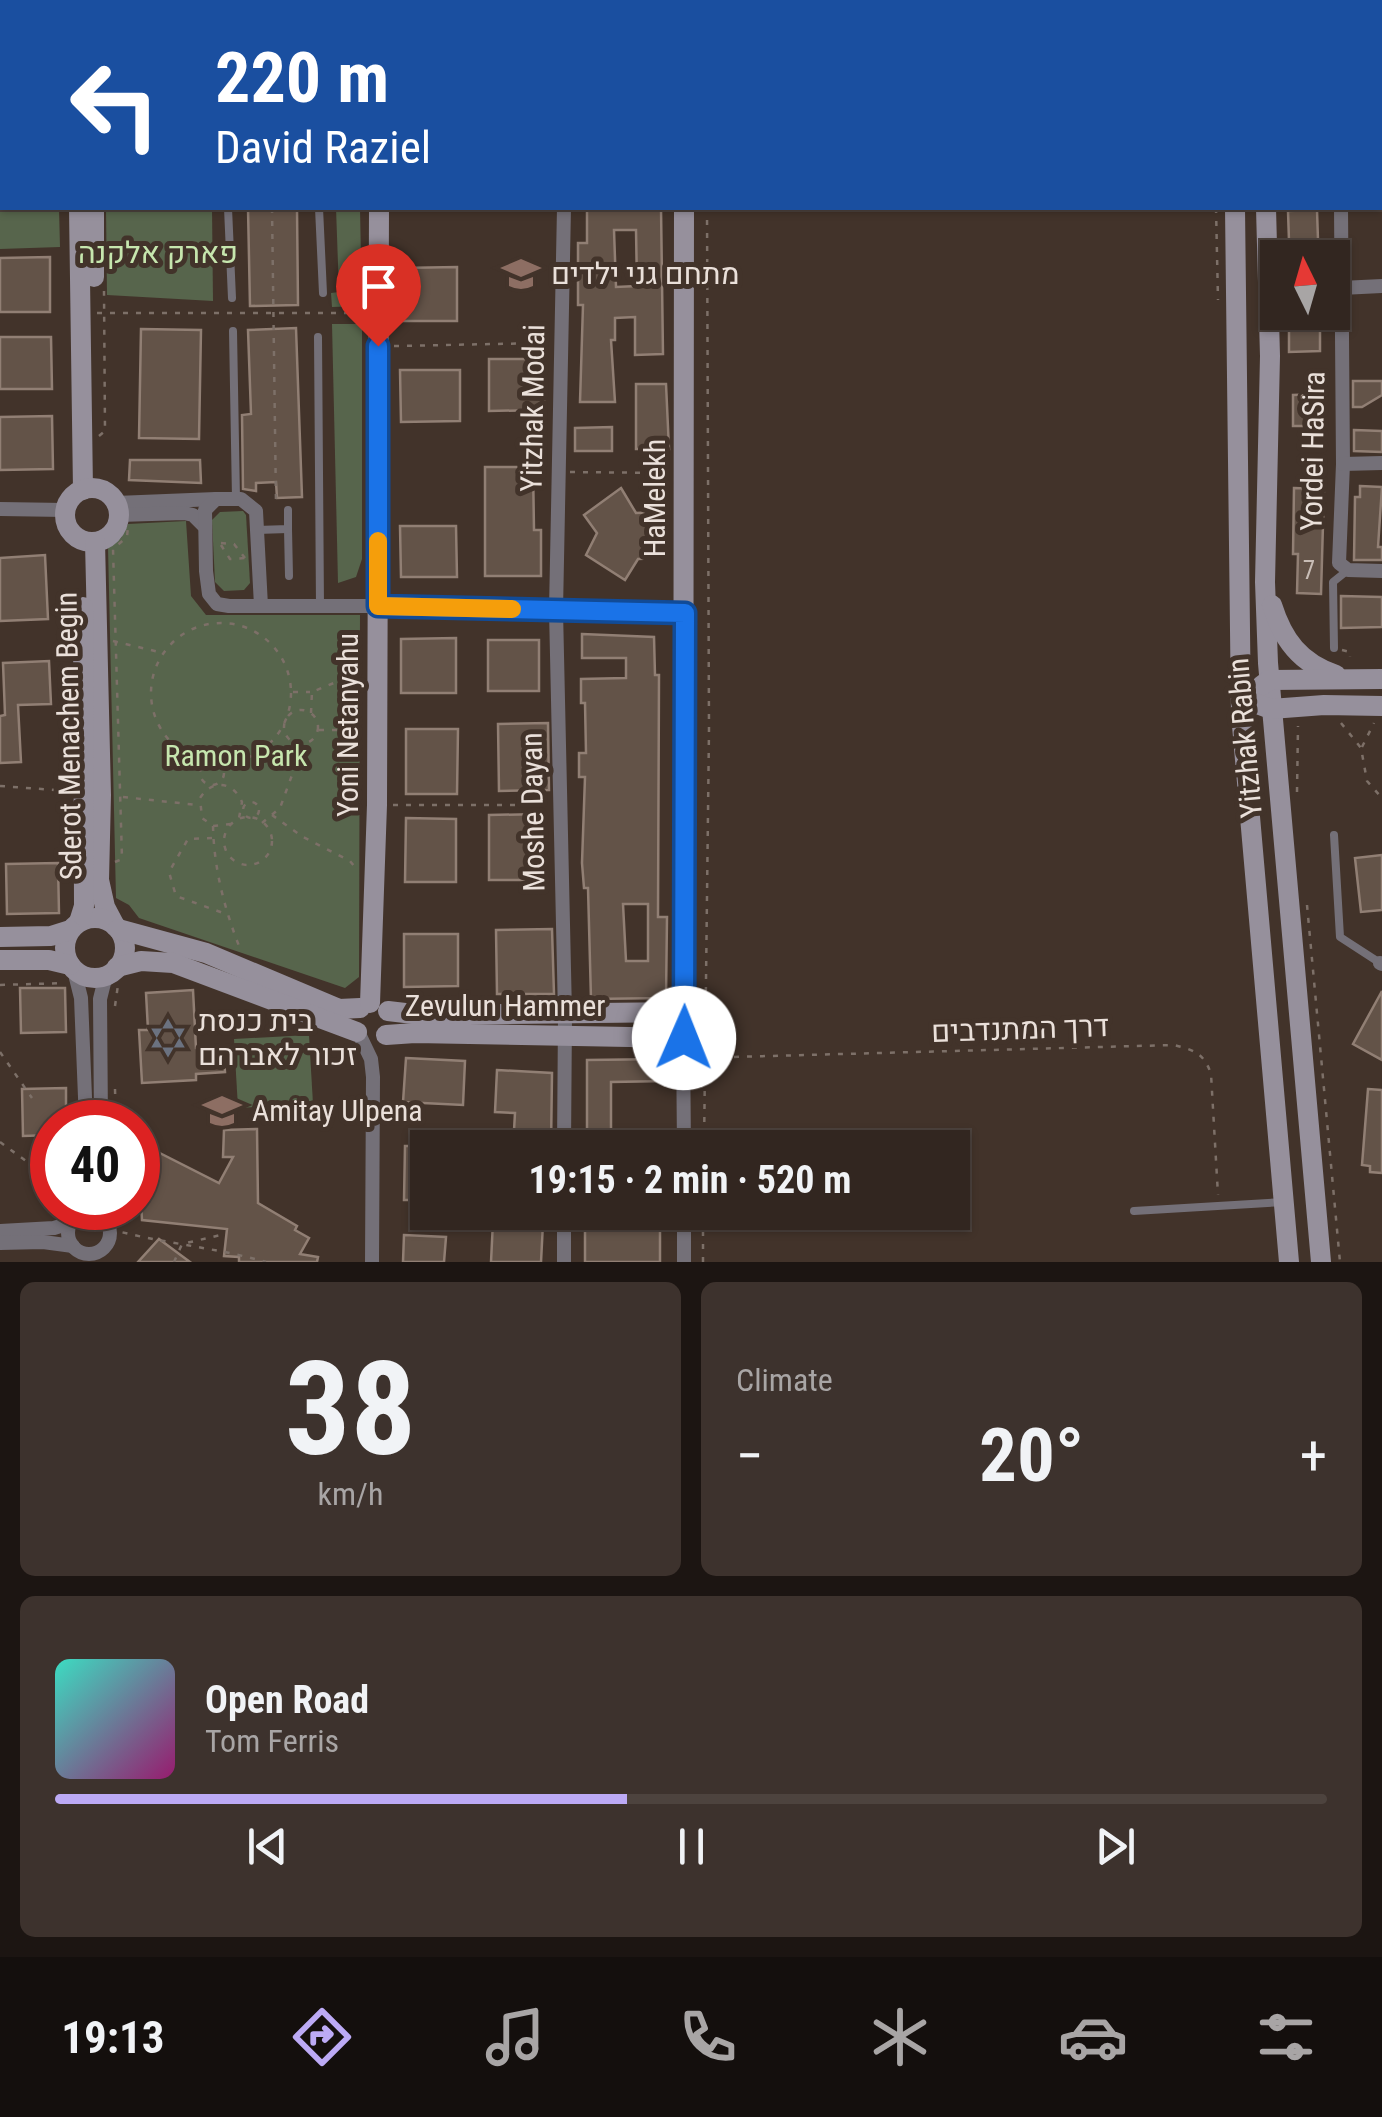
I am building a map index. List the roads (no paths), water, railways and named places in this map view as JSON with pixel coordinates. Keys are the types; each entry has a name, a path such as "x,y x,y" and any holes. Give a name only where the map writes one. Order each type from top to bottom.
{"street":[{"path":"79,210 89,489"},
{"path":"89,489 95,440 99,313 94,210"},
{"name":"Yoni Netanyahu","path":"373,1007 379,210"},
{"name":"Yitzhak Modai","path":"556,610 564,210"},
{"name":"HaMelekh","path":"684,210 684,1130"},
{"name":"Yitzhak Rabin","path":"1235,210 1242,698 1289,1262"},
{"name":"Yitzhak Rabin","path":"1266,210 1270,356 1265,582 1269,680 1320,1262"},
{"name":"Yordei HaSira","path":"1341,210 1341,240"},
{"path":"1350,288 1382,286"},
{"name":"Yordei HaSira","path":"1341,330 1339,563 1348,570"},
{"path":"1343,464 1382,464"},
{"path":"89,489 110,496 121,511 109,536 89,541 66,525 65,510 75,494 89,489"},
{"path":"121,511 241,499 256,510 252,558 262,606"},
{"path":"216,500 205,510 203,525 209,594 217,604 685,613"},
{"path":"0,509 65,510"},
{"path":"121,511 184,514 203,525"},
{"name":"Sderot Menachem Begin","path":"89,541 106,639 101,897 116,927"},
{"name":"Sderot Menachem Begin","path":"74,926 84,906 89,541"},
{"path":"1348,570 1382,571"},
{"path":"1265,582 1279,627 1295,652 1320,670 1348,679"},
{"name":"Moshe Dayan","path":"556,610 564,1130"},
{"path":"1242,698 1269,680 1382,678"},
{"path":"1242,698 1271,709 1380,712"},
{"path":"1278,776 1281,733 1295,716 1331,711"},
{"path":"0,937 50,936 94,918 116,927 125,948 100,999 101,1100"},
{"path":"74,926 65,944 81,998 85,1100"},
{"name":"Zevulun Hammer","path":"116,927 206,953 339,1009 373,1007 422,1015 684,1012"},
{"path":"0,960 49,960 71,973 86,976 159,962 188,967 371,1041 384,1037"},
{"path":"372,1262 373,1077 371,1058 354,1017 373,1007 392,1021 373,1077"},
{"name":"Zevulun Hammer","path":"384,1037 415,1032 565,1036 684,1048"},
{"path":"0,1231 30,1229"},
{"path":"70,1230 68,1235 79,1253"},
{"path":"102,1262 106,1230"},
{"path":"564,1230 564,1262"},
{"path":"684,1230 684,1262"},
{"path":"0,1243 43,1242 79,1253 94,1253 105,1246"}],"lane":[{"path":"228,210 232,298"},
{"path":"320,210 323,293"},
{"path":"233,331 236,499"},
{"path":"318,338 320,606"},
{"path":"288,510 289,576"},
{"path":"257,530 288,530"},
{"path":"1334,648 1333,582 1348,570"},
{"path":"1334,835 1340,937 1381,963"},
{"path":"1134,1210 1284,1202"}],"place":[{"name":"מתחם גני ילדים","path":"521,274"},
{"name":"בית כנסת זכור לאברהם","path":"168,1038"},
{"name":"Amitay Ulpena","path":"222,1111"}],"park label":[{"name":"פארק אלקנה","path":"158,253"},
{"name":"Ramon Park","path":"236,756"}]}
